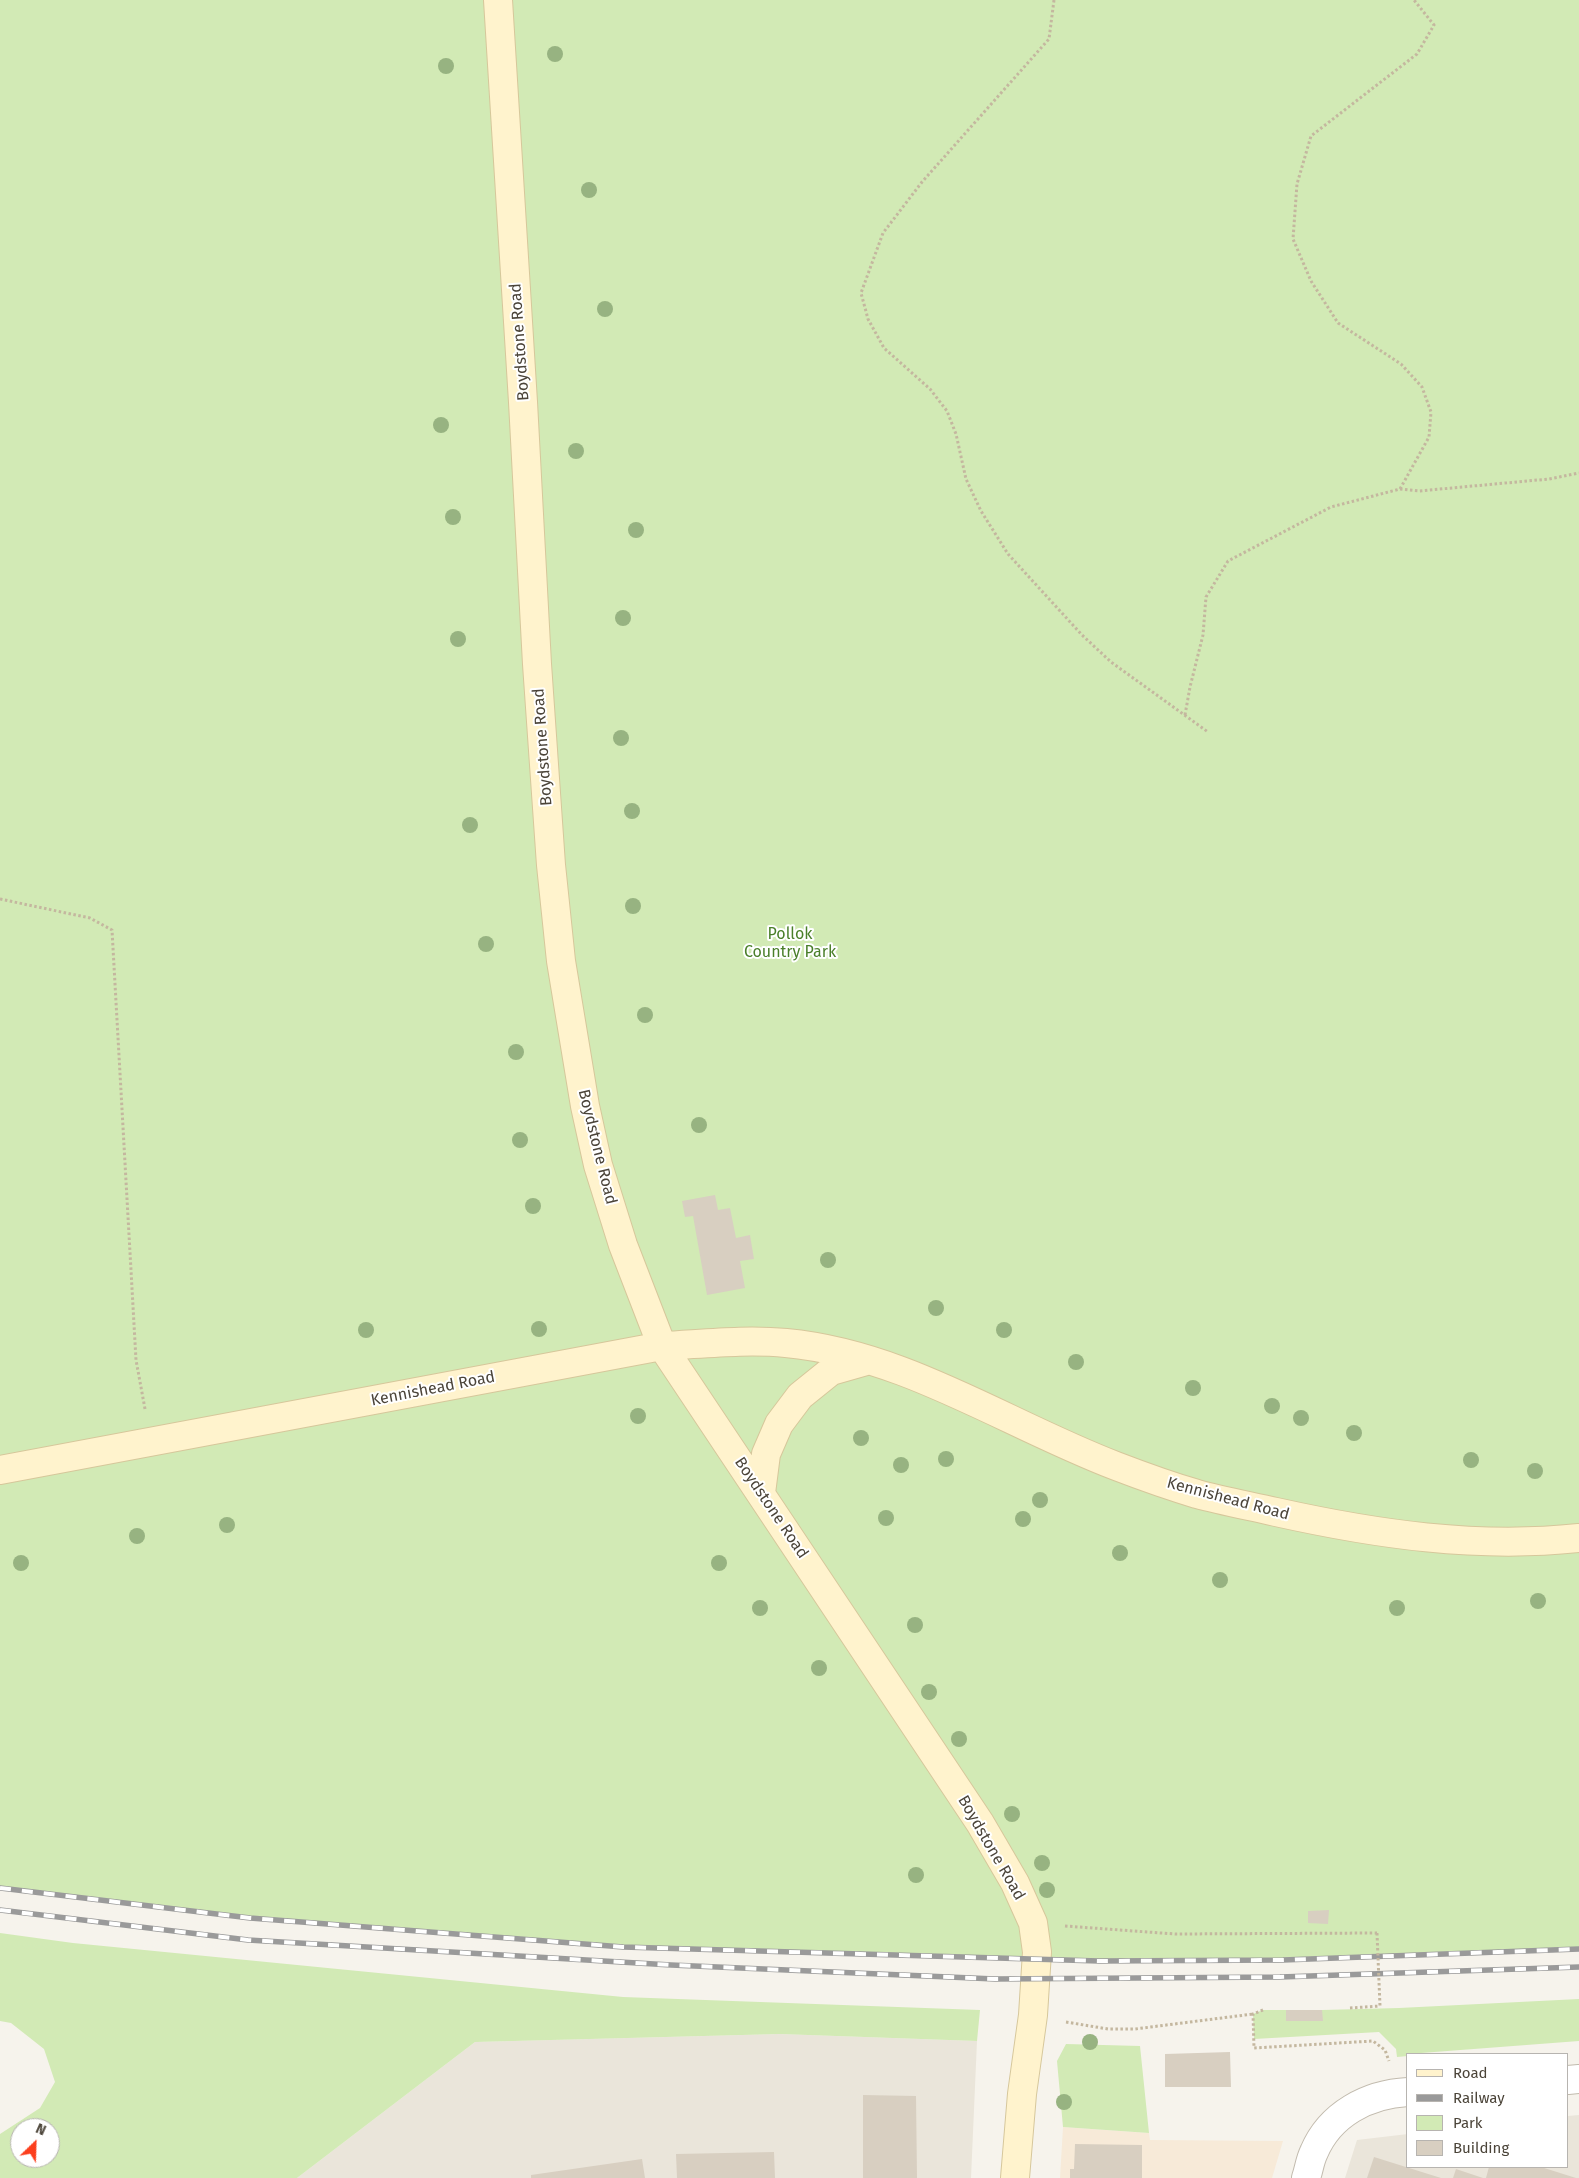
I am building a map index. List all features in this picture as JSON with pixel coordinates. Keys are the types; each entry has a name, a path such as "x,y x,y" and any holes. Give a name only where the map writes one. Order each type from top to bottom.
{"street":[{"name":"Boydstone Road","path":"498,0 537,664 551,865 561,961 598,1165 623,1244 662,1346 762,1493 980,1823 1015,1883 1033,1923 1037,1952 1033,2015 1022,2094 1015,2178"},
{"name":"Kennishead Road","path":"0,1470 662,1346 751,1341 786,1343 820,1348 900,1370 947,1389 1114,1465 1197,1494 1376,1532 1455,1541 1537,1543 1579,1538"},
{"path":"762,1493 766,1454 779,1424 800,1396 831,1371 868,1361"},
{"path":"1306,2178 1314,2151 1335,2120 1361,2102 1403,2092"}],"path":[{"path":"1054,0 1049,40 922,182 883,233 861,293 868,319 884,348 930,389 947,411 956,434 966,478 981,511 1008,554 1082,635 1111,662 1208,732"},
{"path":"1400,489 1428,437 1431,412 1422,387 1401,364 1338,323 1311,281 1293,239 1297,184 1311,136 1417,54 1434,24 1414,0"},
{"path":"1186,715 1190,687 1203,635 1206,598 1228,561 1331,507 1400,489 1419,491 1549,479 1579,473"},
{"path":"0,899 90,918 112,930 136,1360 150,1442"},
{"path":"1033,1923 1175,1934 1377,1934 1380,2006 1350,2008"},
{"path":"1033,2015 1108,2029 1135,2029 1253,2014 1264,2010"},
{"path":"1253,2014 1254,2048 1373,2041 1385,2050 1403,2092"}],"shaded area":[{"path":"780,2034 977,2041 971,2178 297,2178 475,2042"},
{"path":"1579,2115 1579,2178 1345,2178 1357,2140 1406,2134 1406,2168 1569,2168 1569,2116"},
{"path":"1063,2127 1149,2133 1150,2140 1283,2141 1272,2178 1060,2178"}],"green space":[{"name":"Pollok Country Park","path":"0,0 1579,0 1579,1949 1283,1960 1099,1961 623,1947 250,1918 0,1888"},
{"path":"0,1933 73,1943 623,1997 980,2010 977,2041 780,2034 475,2042 297,2178 0,2178 0,2134 10,2128 10,2168 60,2168 60,2118 25,2118 40,2108 55,2082 44,2049 11,2023 0,2021"},
{"path":"1579,1999 1579,2041 1406,2053 1406,2056 1397,2057 1396,2049 1379,2032 1254,2039 1253,2014 1263,2010 1286,2010 1286,2021 1322,2021 1322,2010"},
{"path":"1066,2044 1140,2046 1149,2133 1063,2127 1057,2061"}],"building":[{"path":"715,1195 718,1210 730,1208 736,1238 750,1235 754,1259 740,1261 745,1288 707,1295 693,1216 685,1217 682,1201"},
{"path":"1329,1910 1328,1924 1308,1923 1308,1911"},
{"path":"1286,2010 1322,2010 1323,2021 1286,2021"},
{"path":"1230,2052 1231,2087 1165,2087 1165,2054"},
{"path":"863,2095 916,2096 917,2178 863,2178"},
{"path":"1075,2144 1142,2145 1142,2178 1070,2178 1070,2169 1074,2169"},
{"path":"774,2152 775,2178 677,2178 676,2154"},
{"path":"1374,2157 1441,2178 1367,2178"},
{"path":"642,2159 645,2178 531,2178 531,2175"},
{"path":"1489,2168 1544,2168 1576,2178 1486,2178"},
{"path":"1456,2169 1483,2178 1453,2178"}],"railway":[{"path":"0,1888 250,1918 623,1947 1099,1961 1283,1960 1579,1949"},
{"path":"0,1910 248,1940 671,1965 995,1979 1280,1977 1579,1967"}]}
